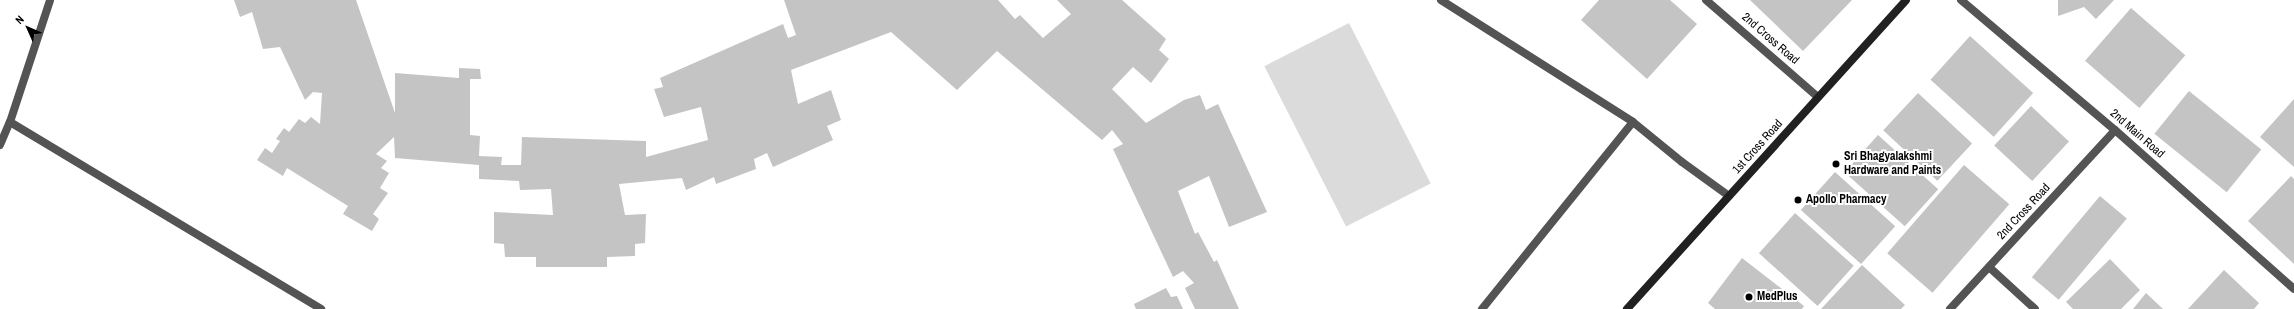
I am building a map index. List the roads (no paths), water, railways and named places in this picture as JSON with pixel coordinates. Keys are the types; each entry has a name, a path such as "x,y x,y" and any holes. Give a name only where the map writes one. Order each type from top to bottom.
{"street":[{"path":"0,145 10,122 50,0"},
{"path":"1441,0 1633,122 1682,162 1729,196"},
{"name":"2nd Cross Road","path":"1706,0 1818,97"},
{"name":"1st Cross Road","path":"1627,309 1906,0"},
{"name":"2nd Main Road","path":"1961,0 2115,130 2294,289"},
{"path":"10,122 321,309"},
{"path":"1482,309 1633,122"},
{"name":"2nd Cross Road","path":"1950,309 2115,130"},
{"path":"1989,268 2035,309"}],"place":[{"name":"Sri Bhagyalakshmi Hardware and Paints","path":"1836,164"},
{"name":"Apollo Pharmacy","path":"1798,200"},
{"name":"MedPlus","path":"1749,297"}]}
